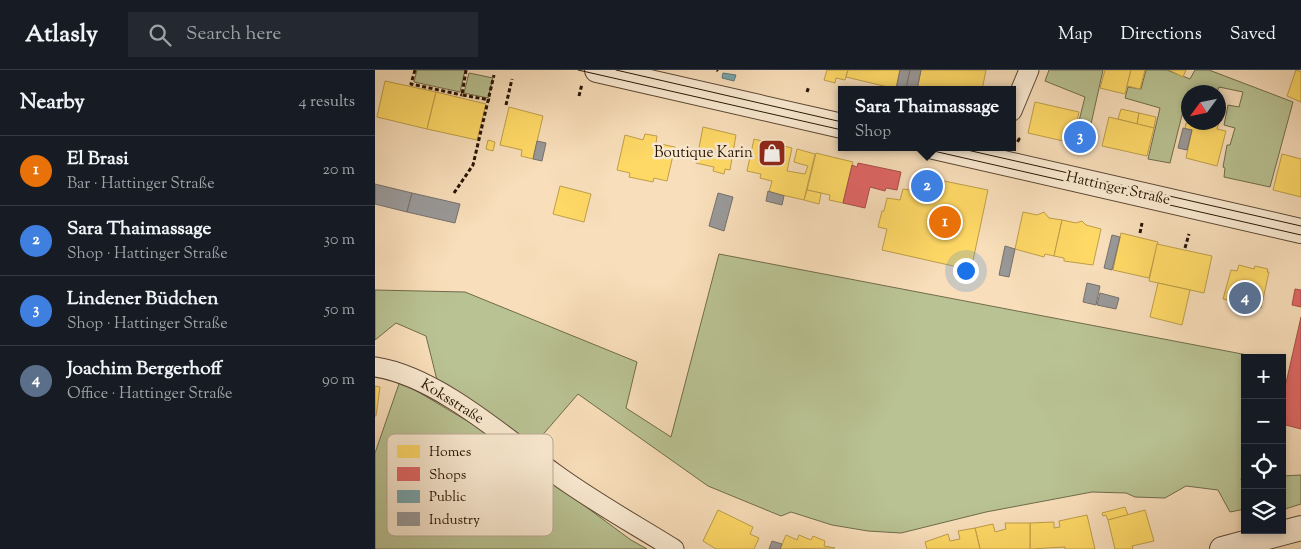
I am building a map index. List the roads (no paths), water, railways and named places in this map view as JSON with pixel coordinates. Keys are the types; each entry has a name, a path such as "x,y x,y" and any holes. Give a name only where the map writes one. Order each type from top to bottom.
{"street":[{"path":"1016,101 1029,70"},
{"path":"589,78 838,125"},
{"name":"Hattinger Straße","path":"969,151 996,154 1301,231"},
{"name":"Koksstraße","path":"375,367 405,374 431,387 503,434"},
{"name":"Koksstraße","path":"553,471 674,549"},
{"path":"1222,549 1301,528"}],"tram line":[{"path":"578,70 838,129"},
{"path":"616,70 838,121"},
{"path":"934,151 1301,235"},
{"path":"972,151 1301,226"}],"place":[{"name":"Lindener Büdchen","path":"1080,137"},
{"name":"Boutique Karin","path":"772,153"},
{"name":"Sara Thaimassage","path":"927,186"},
{"name":"El Brasi","path":"945,222"},
{"name":"Joachim Bergerhoff","path":"1245,298"}]}
